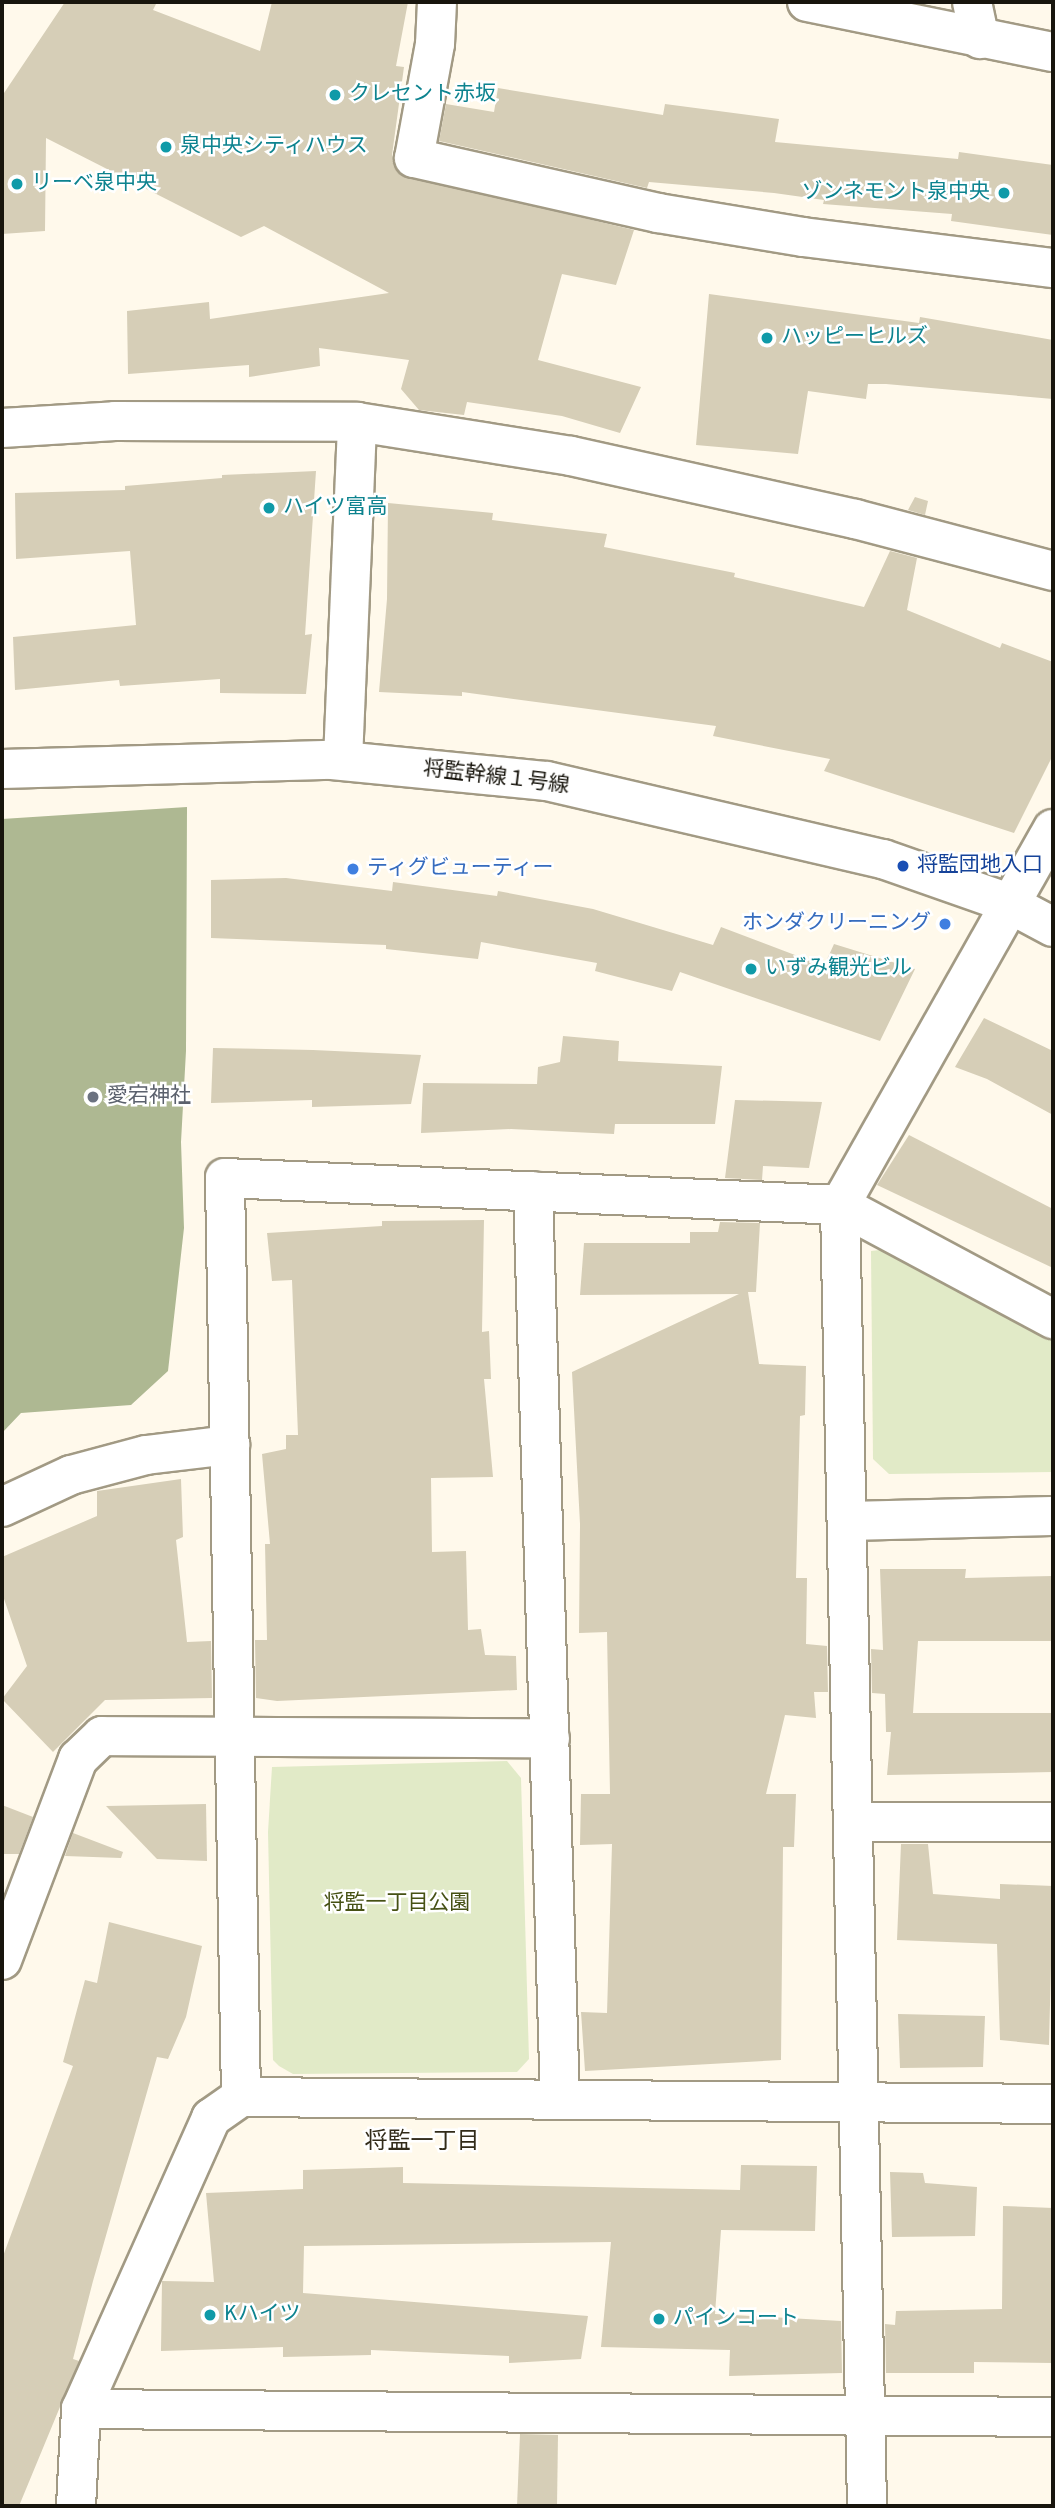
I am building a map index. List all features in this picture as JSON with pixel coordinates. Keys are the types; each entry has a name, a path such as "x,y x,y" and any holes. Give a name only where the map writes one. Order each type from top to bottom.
{"street":[{"path":"437,2 435,44 414,158 658,214 803,237 1053,268"},
{"path":"807,2 1053,52"},
{"path":"972,2 980,39"},
{"path":"2,428 115,421 356,422 571,456 855,519 1053,571"},
{"path":"343,760 356,422"},
{"name":"将監幹線１号線","path":"2,769 343,760 547,781 883,859 1013,907 1053,927"},
{"path":"867,2506 840,1205 1013,907 1053,829"},
{"path":"241,2097 225,1178 840,1205 1053,1319"},
{"path":"533,1191 560,2099"},
{"path":"2,1507 71,1475 146,1455 230,1444"},
{"path":"847,1521 1053,1516"},
{"path":"2,1960 78,1759 102,1736 550,1738"},
{"path":"853,1822 1053,1822"},
{"path":"76,2506 81,2409 211,2118 241,2097 1053,2104"},
{"path":"81,2409 1053,2417"}],"green space":[{"name":"愛宕神社","path":"187,807 186,1051 181,1142 184,1228 168,1371 131,1405 21,1413 2,1433 2,819"},
{"path":"889,1249 1053,1329 1053,1472 889,1474 873,1459 871,1251"},
{"name":"将監一丁目公園","path":"507,1761 521,1778 529,2059 517,2072 293,2074 279,2066 273,2060 268,1832 272,1767"}],"building":[{"path":"65,2 157,2 153,10 260,51 272,2 408,2 396,66 404,67 392,155 399,174 634,230 616,285 562,274 538,360 641,387 620,433 562,416 467,402 464,415 419,410 401,389 409,360 319,348 320,366 249,377 249,365 128,374 127,311 209,302 210,319 389,293 264,226 241,237 46,138 45,231 2,234 2,96"},
{"path":"498,88 663,115 665,104 779,119 775,142 958,159 959,152 1053,165 1053,235 951,221 952,214 823,204 824,200 774,193 649,182 647,188 439,141 446,104 494,112"},
{"path":"709,294 919,323 920,317 1053,340 1053,399 886,384 868,384 866,399 808,391 798,454 696,445"},
{"path":"316,471 305,635 312,634 306,694 220,693 220,679 120,686 119,680 15,690 13,637 136,625 130,551 16,559 15,493 125,490 125,486 222,478 222,475"},
{"path":"915,497 928,501 925,515 908,510"},
{"path":"388,503 493,513 492,520 607,534 604,547 735,573 734,577 864,607 890,551 917,558 907,610 1000,648 1002,643 1053,662 1053,755 1014,833 824,771 830,759 713,736 716,726 462,692 462,696 379,692 387,599"},
{"path":"286,878 392,891 393,882 497,896 498,891 593,909 713,945 721,927 824,966 834,944 915,969 880,1041 680,972 672,991 595,971 597,963 481,942 478,959 386,949 386,945 211,938 211,880"},
{"path":"984,1018 1053,1051 1053,1115 987,1079 955,1067"},
{"path":"563,1036 619,1041 618,1061 722,1066 715,1124 615,1124 614,1134 511,1129 421,1133 423,1083 537,1084 538,1067 560,1062"},
{"path":"213,1048 421,1055 411,1104 312,1107 312,1100 211,1103"},
{"path":"735,1100 822,1102 809,1168 763,1166 762,1180 725,1178"},
{"path":"909,1135 1053,1209 1053,1268 877,1185"},
{"path":"484,1220 482,1332 489,1331 491,1379 484,1379 493,1477 431,1478 432,1552 466,1551 468,1630 481,1629 485,1655 516,1656 517,1690 277,1701 256,1698 255,1640 267,1640 265,1544 270,1544 262,1454 286,1449 286,1435 298,1435 292,1280 272,1281 267,1233 382,1226 382,1221"},
{"path":"720,1222 760,1223 756,1292 748,1292 759,1364 806,1366 805,1415 800,1416 796,1578 807,1578 806,1644 827,1646 828,1692 814,1692 816,1718 785,1715 766,1794 796,1794 794,1847 783,1847 781,2060 585,2071 581,2012 607,2013 612,1844 580,1845 581,1794 610,1794 607,1632 579,1633 580,1524 572,1372 739,1294 580,1295 584,1243 690,1243 690,1232 718,1232"},
{"path":"181,1479 183,1537 176,1540 187,1642 211,1641 212,1698 105,1700 53,1752 2,1699 27,1666 2,1593 2,1557 97,1516 97,1491"},
{"path":"880,1569 966,1569 965,1578 1053,1576 1053,1641 918,1641 913,1713 1053,1713 1053,1772 887,1775 891,1732 886,1732 885,1694 872,1693 871,1649 883,1650"},
{"path":"206,1804 207,1861 157,1859 106,1806"},
{"path":"2,1805 33,1817 19,1854 2,1854"},
{"path":"73,1833 123,1852 121,1858 65,1856"},
{"path":"901,1844 928,1844 933,1894 1000,1899 1000,1884 1053,1886 1049,2045 1000,2040 997,1944 897,1940"},
{"path":"109,1922 202,1946 186,2017 168,2059 157,2057 93,2281 73,2359 79,2361 19,2506 2,2506 2,2259 73,2066 63,2062 85,1980 97,1983"},
{"path":"898,2014 985,2016 983,2067 900,2068"},
{"path":"741,2165 817,2166 815,2231 721,2230 715,2314 841,2321 842,2373 729,2376 730,2350 601,2347 611,2242 304,2246 303,2293 588,2316 581,2359 509,2363 509,2356 371,2350 371,2355 283,2357 283,2347 161,2351 162,2281 214,2282 206,2193 303,2189 303,2170 403,2167 403,2183 740,2190"},
{"path":"890,2172 923,2173 925,2183 977,2187 975,2236 892,2237"},
{"path":"1003,2206 1053,2208 1053,2363 974,2362 974,2373 886,2373 885,2324 895,2325 896,2311 1002,2309"},
{"path":"520,2434 558,2435 557,2506 517,2506"}],"place":[{"name":"クレセント赤坂","path":"335,95"},
{"name":"泉中央シティハウス","path":"166,147"},
{"name":"リーベ泉中央","path":"17,184"},
{"name":"ゾンネモント泉中央","path":"1004,193"},
{"name":"ハッピーヒルズ","path":"767,338"},
{"name":"ハイツ富高","path":"269,508"},
{"name":"将監団地入口","path":"903,866"},
{"name":"ティグビューティー","path":"353,869"},
{"name":"ホンダクリーニング","path":"945,924"},
{"name":"いずみ観光ビル","path":"751,969"},
{"name":"愛宕神社","path":"93,1097"},
{"name":"Kハイツ","path":"210,2315"},
{"name":"パインコート","path":"659,2319"}],"district":[{"name":"将監一丁目","path":"422,2143"}]}
